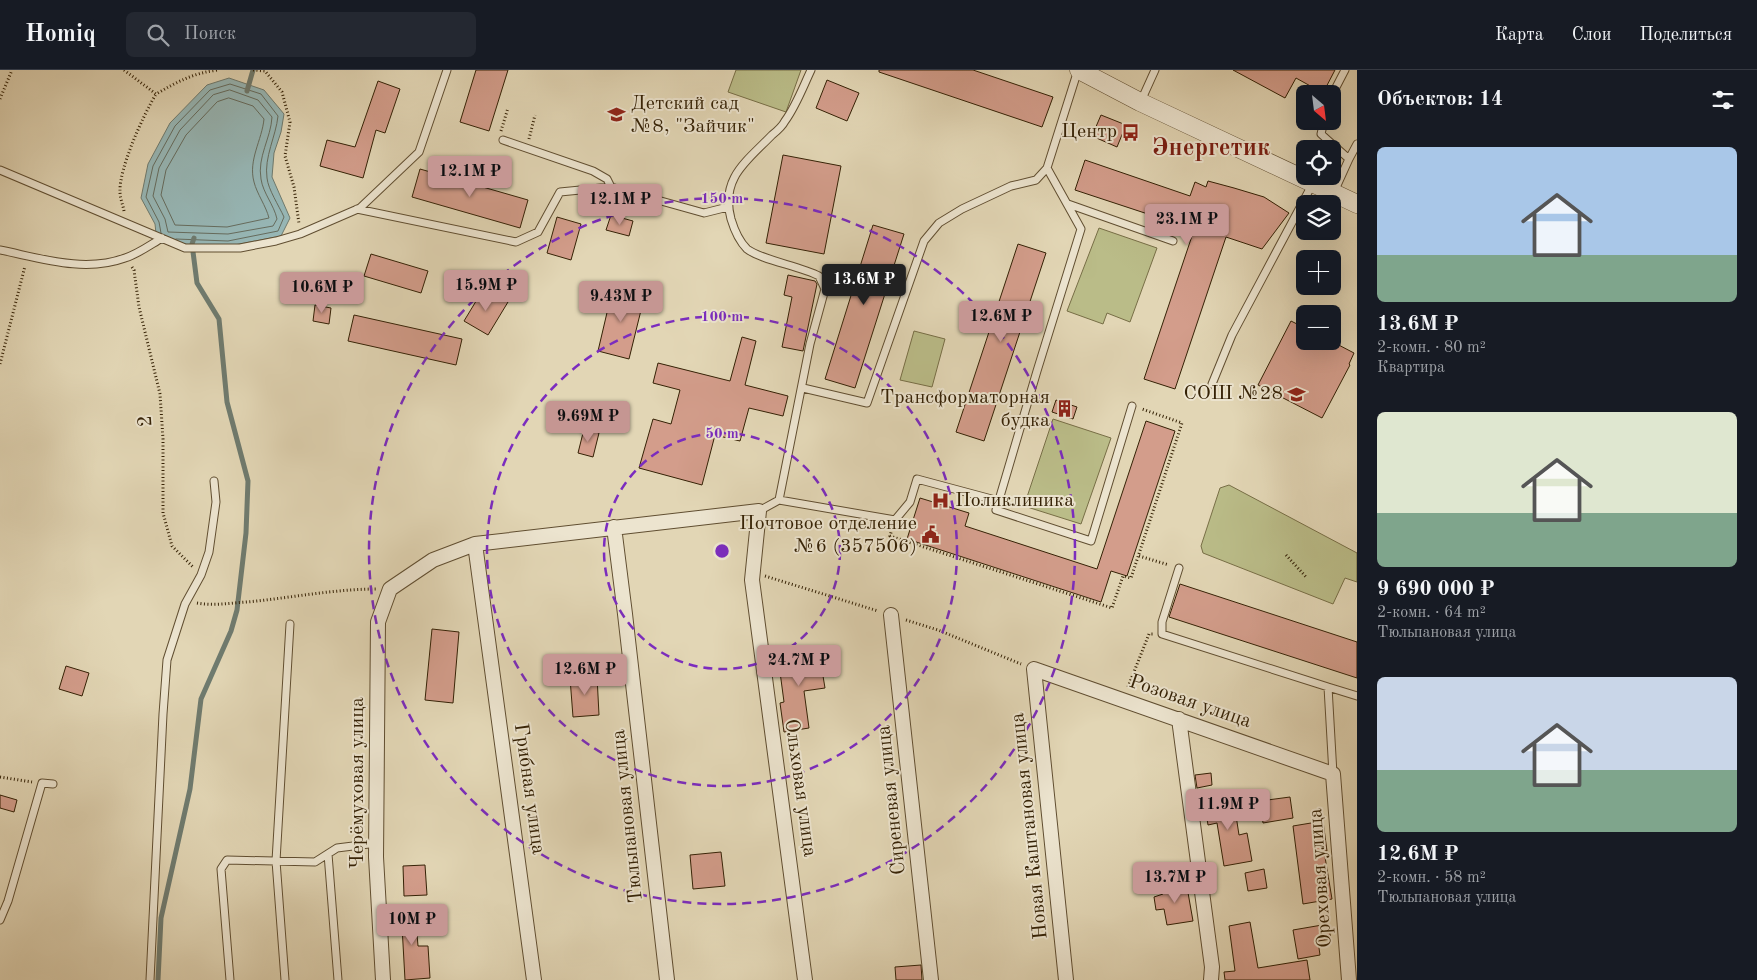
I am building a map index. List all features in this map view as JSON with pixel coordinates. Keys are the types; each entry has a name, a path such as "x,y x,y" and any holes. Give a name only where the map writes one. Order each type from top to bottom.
{"street":[{"path":"1079,70 1140,102 1296,175"},
{"path":"1317,185 1357,204"},
{"path":"390,588 433,560 475,544 759,511"},
{"name":"Ольховая улица","path":"759,511 752,580 805,980"},
{"name":"Тюльпановая улица","path":"614,528 626,614 667,980"},
{"name":"Грибная улица","path":"475,544 534,980"},
{"name":"Черёмуховая улица","path":"384,980 376,857 378,622 390,588"},
{"name":"Сиреневая улица","path":"891,615 931,980"},
{"name":"Розовая улица","path":"1034,669 1333,774"},
{"name":"Новая Каштановая улица","path":"1034,669 1066,980"},
{"path":"1179,719 1212,967 1212,980"},
{"name":"Ореховая улица","path":"1333,774 1349,980"}],"lane":[{"path":"0,170 186,248 240,248 276,241 300,234 358,209 419,152 447,70"},
{"path":"779,500 803,388 810,344 825,289 819,276 808,270 757,254 747,248 738,237 728,207 728,193 738,169 785,123 812,70"},
{"path":"803,388 867,403 924,241 939,223 954,214 1011,186 1036,180 1047,168 1079,70"},
{"path":"1140,102 1155,70"},
{"path":"1337,85 1345,70"},
{"path":"1322,130 1321,134 1349,159"},
{"path":"500,140 593,171 606,179 611,187"},
{"path":"1334,193 1357,144"},
{"path":"996,510 1036,371 1081,229 1047,168"},
{"path":"1212,384 1232,335 1312,185"},
{"path":"358,209 516,242 538,232 560,192 611,187 704,213 728,207"},
{"path":"1068,204 1173,241"},
{"path":"0,250 68,264 96,264 125,258 162,238"},
{"path":"996,510 1091,541 1132,406"},
{"path":"759,511 779,500 895,520 910,502 917,479 999,501 996,510"},
{"path":"150,980 167,660 185,604 200,575 208,552 216,502 214,481"},
{"path":"1179,568 1162,622 1162,634 1357,696"},
{"path":"285,980 276,861 290,624"},
{"path":"1328,687 1333,774"},
{"path":"0,920 8,901 42,783 53,784"},
{"path":"230,980 221,869 227,860 315,862 337,848 376,843"},
{"path":"328,854 338,980"}],"path":[{"path":"0,99 12,70"},
{"path":"124,70 156,94"},
{"path":"116,213 126,216 120,192 122,171 156,94 182,79 218,70"},
{"path":"253,70 264,71 282,92 290,122 286,156 294,187 300,234"},
{"path":"500,140 508,108"},
{"path":"527,149 535,115"},
{"path":"0,364 28,256"},
{"name":"2","path":"125,258 134,270 138,307 160,394 163,439 163,513 172,546 200,575"},
{"path":"1286,555 1307,578"},
{"path":"1138,556 1179,568"},
{"path":"206,605 269,600 353,589 390,588"},
{"path":"1124,700 1149,634 1162,634"},
{"path":"0,778 42,783"}],"green space":[{"path":"736,70 801,70 786,112 728,92"},
{"path":"1099,228 1157,248 1130,322 1107,313 1103,324 1067,311"},
{"path":"914,331 945,339 932,387 900,380"},
{"path":"1053,419 1111,438 1081,524 1024,506"},
{"path":"1229,485 1357,553 1357,582 1345,578 1333,604 1203,553 1201,546 1220,488"}],"water":[{"path":"229,78 264,90 284,114 281,132 274,153 272,177 290,218 281,236 229,246 157,243 155,224 141,198 148,164 170,123 207,85"}],"building":[{"path":"476,70 508,70 489,131 460,122"},
{"path":"879,70 973,70 1053,97 1042,127 879,72"},
{"path":"1233,70 1335,70 1327,85 1309,85 1296,78 1285,98"},
{"path":"827,80 859,93 847,121 816,108"},
{"path":"378,81 400,89 385,133 376,130 363,178 320,166 327,140 355,147"},
{"path":"1101,115 1126,125 1117,147 1092,136"},
{"path":"783,155 841,166 824,254 766,243"},
{"path":"1085,160 1190,196 1195,182 1206,187 1208,181 1264,197 1289,213 1262,249 1226,237 1175,389 1144,379 1195,227 1167,218 1166,220 1075,190"},
{"path":"420,169 528,200 520,228 412,197"},
{"path":"611,215 633,221 629,236 606,230"},
{"path":"557,217 581,224 571,260 547,253"},
{"path":"873,225 904,234 855,388 825,379"},
{"path":"1018,244 1046,253 984,441 956,432"},
{"path":"371,254 428,271 421,293 364,276"},
{"path":"788,275 815,281 817,284 803,351 782,347 792,297 784,295"},
{"path":"613,287 645,294 629,359 598,351"},
{"path":"484,288 508,302 488,335 464,321"},
{"path":"315,305 331,308 329,324 313,321"},
{"path":"354,315 462,339 456,365 348,341"},
{"path":"1291,321 1296,324 1296,350 1341,350 1341,346 1354,353 1350,365 1322,418 1258,385"},
{"path":"742,337 756,341 745,385 788,396 783,416 749,408 740,441 715,435 702,485 639,468 653,419 671,424 680,390 653,383 658,363 730,381"},
{"name":"Трансформаторная будка","path":"1056,400 1077,407 1073,419 1052,412"},
{"path":"1146,421 1175,431 1127,576 1111,571 1101,602 907,539 920,498 969,513 965,526 1097,569"},
{"path":"584,429 599,433 593,457 578,453"},
{"path":"1180,584 1357,642 1357,678 1169,617"},
{"path":"432,629 459,632 453,703 425,700"},
{"path":"819,652 825,688 804,691 809,728 784,732 780,703 784,702 778,657"},
{"path":"66,666 89,673 82,696 59,689"},
{"path":"597,676 599,715 573,717 570,678"},
{"path":"1211,773 1212,785 1197,788 1195,775"},
{"path":"0,795 17,800 14,812 0,808"},
{"path":"1233,796 1239,835 1247,833 1252,861 1224,866 1217,823 1208,825 1204,800"},
{"path":"1290,797 1293,818 1263,823 1260,801"},
{"path":"1323,821 1327,851 1324,851 1332,899 1303,904 1293,826"},
{"path":"721,852 725,886 693,889 690,855"},
{"path":"425,865 427,895 404,896 403,866"},
{"path":"1264,869 1267,888 1248,891 1245,873"},
{"path":"1179,881 1181,888 1187,887 1193,921 1167,925 1164,909 1156,910 1154,897 1163,894 1161,885"},
{"path":"415,910 418,946 428,946 430,978 405,980 402,926 392,927 391,912"},
{"path":"1250,922 1258,968 1307,960 1310,980 1225,980 1224,972 1235,971 1229,926"},
{"path":"1328,924 1331,939 1318,941 1320,955 1298,959 1293,930"},
{"path":"921,965 922,980 896,980 895,967"}],"waterway":[{"path":"247,91 253,70"},
{"path":"158,980 161,918 190,789 201,699 231,631 237,610 246,533 248,481 227,402 219,319 197,283 192,244 194,238"}],"place":[{"name":"Детский сад №8, \"Зайчик\"","path":"617,115"},
{"name":"Центр","path":"1131,132"},
{"name":"СОШ №28","path":"1297,394"},
{"name":"Трансформаторная будка","path":"1064,409"},
{"name":"Поликлиника","path":"941,501"},
{"name":"Почтовое отделение №6 (357506)","path":"931,535"}],"district":[{"name":"Энергетик","path":"1211,148"}]}
